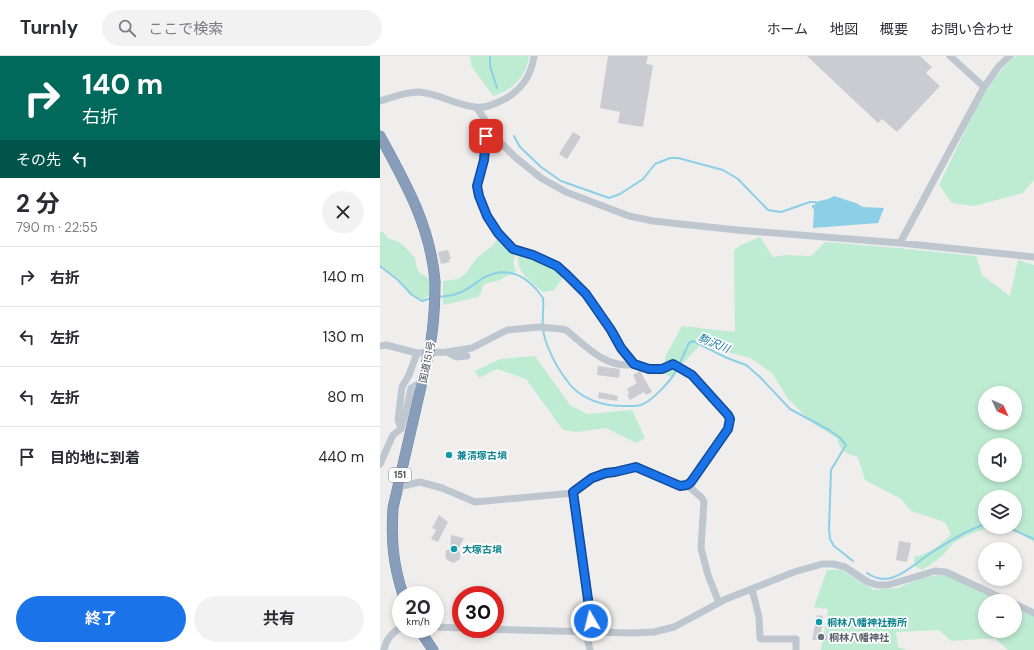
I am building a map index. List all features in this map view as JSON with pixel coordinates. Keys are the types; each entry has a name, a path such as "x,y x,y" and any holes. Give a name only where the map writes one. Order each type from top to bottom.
{"highway":[{"name":"国道151号","path":"380,136 416,205 427,237 434,265 435,281 433,334 393,508 392,552 401,586"},
{"path":"426,638 433,650"}],"street":[{"path":"380,101 400,94 418,92 477,108 491,105 513,95 526,80 533,63 534,56"},
{"path":"950,56 984,87"},
{"path":"900,243 984,87 999,66 1010,56"},
{"path":"477,108 499,141 515,157 541,178 566,192 630,216 653,221 737,230 900,243 1034,257"},
{"path":"483,118 486,136 484,160 477,186 479,196 487,216 498,233 513,249 533,255 557,266 582,289 611,330 621,348 634,364"},
{"path":"380,346 386,345 417,353 447,352 472,348 507,330 543,327 562,328 596,355 612,363 625,366 634,364 649,369 662,369 673,364 692,375 730,419 728,429 691,482 687,485 680,486 636,467 606,473 592,478 573,492 475,502 442,488 420,482 398,487"},
{"path":"447,352 457,357 467,356"},
{"path":"401,429 398,420 402,387 409,376 417,353"},
{"path":"380,464 393,435 401,429 411,388 422,382"},
{"path":"687,485 704,501 701,548 708,575 719,603"},
{"path":"573,492 590,650"},
{"path":"504,630 632,633 654,632 674,627 719,603 752,589 800,570 822,564 833,564 845,567 868,582 877,585 888,585 936,571 946,572 993,594"},
{"path":"752,589 758,617 760,638 796,639 796,650"},
{"path":"1022,607 1034,613"},
{"path":"384,650 389,637 392,634"}],"green space":[{"path":"470,56 529,56 525,71 517,82 512,87 493,96 472,67"},
{"path":"1016,56 1034,56 1034,180 1023,193 974,206 952,203 939,185 985,90 1006,65"},
{"path":"380,232 383,232 388,238 399,242 415,258 419,272 430,279 430,295 422,300 412,294 399,279 380,265"},
{"path":"760,237 773,257 786,255 811,256 825,242 976,256 982,275 1010,296 1018,260 1034,265 1034,542 1020,534 1022,534 1022,490 978,490 978,531 967,535 953,543 943,555 922,570 914,566 914,557 925,554 943,542 951,534 945,522 911,511 901,499 865,480 858,457 844,451 839,446 837,438 814,424 788,399 772,373 750,358 700,345 671,377 665,374 665,357 682,326 735,332 734,250 741,245"},
{"path":"498,238 516,252 513,263 516,272 497,281 484,284 478,297 443,305 443,281 458,279 466,273 477,258 493,245"},
{"path":"519,254 547,263 562,274 563,278 554,290 543,292 525,276 519,266"},
{"path":"535,356 570,405 587,414 632,410 645,438 636,443 606,428 577,432 563,430 526,379 497,369 479,378 475,371 500,359"},
{"path":"827,570 842,570 874,590 898,588 918,579 944,574 987,594 978,594 978,638 995,638 951,641 939,630 896,632 898,647 907,650 821,650 828,609 814,607"},
{"path":"1022,610 1034,616 1034,650 1008,650 995,638 1022,638"}],"water":[{"path":"834,196 856,203 863,207 884,208 878,223 813,228 814,209 812,208 812,205 815,205 815,202"}],"building":[{"path":"608,56 648,56 646,64 653,65 643,127 618,123 620,112 600,108"},
{"path":"807,56 920,56 932,67 926,73 940,86 897,132 882,119 878,123"},
{"path":"573,132 581,137 567,159 559,154"},
{"path":"448,250 451,259 449,259 450,262 441,264 438,252"},
{"path":"598,366 620,369 619,378 597,375"},
{"path":"640,371 652,392 646,395 644,392 630,400 627,395 629,394 627,389 637,383 633,375"},
{"path":"599,392 618,396 617,401 598,398"},
{"path":"439,515 448,522 438,542 431,539 436,530 432,528"},
{"name":"大塚古墳","path":"451,535 464,538 458,549 460,559 454,563 447,560 445,556 446,551 450,548"},
{"path":"899,541 911,543 907,562 896,560"},
{"path":"817,615 823,616 821,633 829,635 828,640 812,640"}],"waterway":[{"path":"490,56 490,66 497,88"},
{"path":"514,136 520,147 541,167 561,181 609,198 620,194 643,179 655,164 670,158 678,158 723,170 738,179 768,210 781,212 810,202 815,202"},
{"name":"駒沢川","path":"380,266 398,280 412,295 422,301 432,298"},
{"name":"駒沢川","path":"438,297 460,293 483,278 501,272 517,275 524,279 531,284 543,298 544,334 548,347 558,367 577,392 593,401 620,406 641,405 646,403 661,390 671,379 677,369"},
{"name":"駒沢川","path":"679,365 689,343 693,341 727,358 746,365 760,377 790,409 839,437 846,445 831,470 830,539 834,546 853,561"},
{"name":"駒沢川","path":"867,573 882,579 888,579 896,576 949,542 978,527"},
{"name":"駒沢川","path":"1022,534 1034,539"}],"place":[{"name":"兼清塚古墳","path":"449,455"},
{"name":"大塚古墳","path":"454,549"},
{"name":"桐林八幡神社務所","path":"819,622"},
{"name":"桐林八幡神社","path":"821,637"}],"route":[{"path":"486,136 484,160 477,186 479,196 487,216 504,240 513,249 533,255 557,266 582,289 611,330 626,356 634,364 649,369 662,369 673,364 687,372 692,375 730,419 728,429 691,482 687,485 680,486 636,467 606,473 592,478 573,492 591,621"}]}
